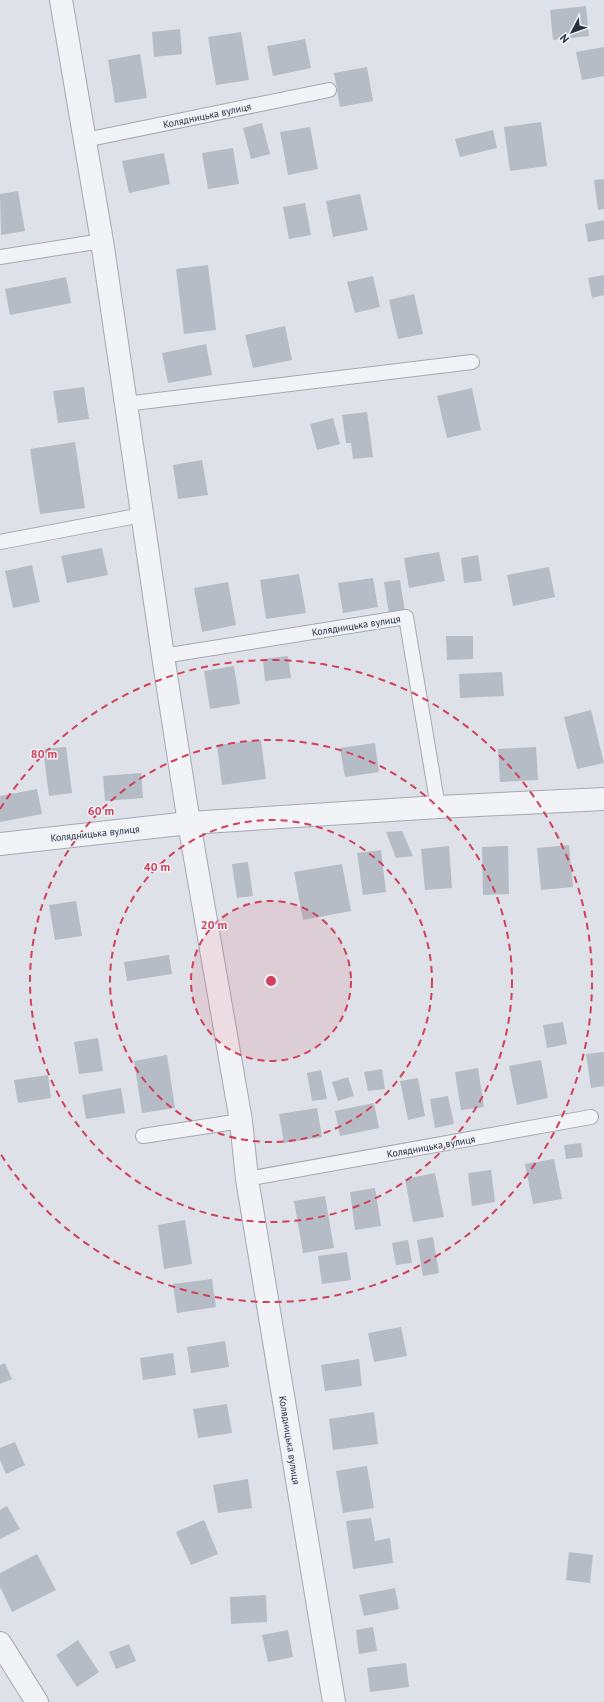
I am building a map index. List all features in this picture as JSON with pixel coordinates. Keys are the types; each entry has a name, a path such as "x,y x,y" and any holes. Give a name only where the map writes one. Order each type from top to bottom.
{"street":[{"name":"Колядницька вулиця","path":"61,0 102,241 162,656 240,1121 247,1179 334,1702"},
{"name":"Колядницька вулиця","path":"0,844 189,823 438,807 604,800"},
{"path":"0,1643 37,1702"}],"lane":[{"name":"Колядницька вулиця","path":"85,140 329,90"},
{"path":"0,257 102,241"},
{"path":"125,404 472,362"},
{"path":"0,542 142,515"},
{"name":"Колядницька вулиця","path":"162,656 406,617 438,807"},
{"name":"Колядницька вулиця","path":"247,1179 591,1117"},
{"path":"143,1136 240,1121"}],"building":[{"path":"586,6 589,36 553,40 550,10"},
{"path":"180,29 182,54 154,57 152,32"},
{"path":"241,32 249,80 216,85 208,37"},
{"path":"305,39 311,68 273,76 267,46"},
{"path":"604,47 604,76 582,80 576,52"},
{"path":"140,54 147,98 115,103 108,60"},
{"path":"367,67 373,101 340,107 334,73"},
{"path":"541,122 547,166 510,171 504,127"},
{"path":"262,123 270,154 251,159 243,128"},
{"path":"310,127 318,169 288,175 280,132"},
{"path":"493,130 497,148 460,157 455,139"},
{"path":"233,148 239,184 208,189 202,153"},
{"path":"164,153 170,184 129,193 122,161"},
{"path":"604,179 604,209 598,210 594,180"},
{"path":"18,191 25,231 1,235 0,194"},
{"path":"360,194 368,230 333,237 326,201"},
{"path":"305,203 311,235 289,239 283,207"},
{"path":"604,220 604,239 588,242 585,224"},
{"path":"208,265 216,330 184,334 176,269"},
{"path":"604,275 604,295 592,298 588,278"},
{"path":"373,276 380,307 355,313 347,282"},
{"path":"66,277 71,303 10,315 5,289"},
{"path":"414,294 423,334 398,339 389,300"},
{"path":"285,326 292,360 253,368 245,335"},
{"path":"206,344 212,375 168,383 162,353"},
{"path":"84,387 89,419 58,423 53,391"},
{"path":"472,388 481,430 447,438 437,396"},
{"path":"367,412 373,457 353,459 351,443 346,443 342,415"},
{"path":"333,418 340,444 317,450 310,424"},
{"path":"75,442 85,508 40,514 30,449"},
{"path":"202,460 208,495 178,499 173,465"},
{"path":"102,548 108,575 67,583 61,556"},
{"path":"439,552 445,581 409,588 404,558"},
{"path":"478,555 482,581 464,583 461,558"},
{"path":"32,565 40,602 13,608 5,571"},
{"path":"549,567 555,597 513,606 507,575"},
{"path":"299,574 306,613 266,619 260,580"},
{"path":"373,578 378,607 343,613 338,583"},
{"path":"400,580 405,612 389,614 384,582"},
{"path":"228,582 236,625 202,632 194,588"},
{"path":"446,636 473,636 473,659 447,660"},
{"path":"288,656 291,678 265,681 263,659"},
{"path":"234,666 240,704 210,709 204,671"},
{"path":"502,672 504,696 460,698 459,674"},
{"path":"591,710 604,763 577,769 564,717"},
{"path":"261,740 266,779 222,785 217,745"},
{"path":"375,743 379,772 345,777 340,748"},
{"path":"66,747 72,793 49,796 43,749"},
{"path":"536,747 538,780 500,782 498,749"},
{"path":"141,773 143,798 105,801 103,776"},
{"path":"37,789 42,814 0,822 0,796"},
{"path":"402,831 413,856 396,858 386,832"},
{"path":"569,845 573,887 541,890 537,848"},
{"path":"449,846 452,888 425,890 421,849"},
{"path":"508,846 509,894 483,895 482,847"},
{"path":"381,850 386,892 363,895 357,853"},
{"path":"248,862 253,896 237,898 232,864"},
{"path":"342,864 351,911 303,920 294,872"},
{"path":"76,901 82,936 55,940 49,905"},
{"path":"169,955 172,974 127,981 124,962"},
{"path":"563,1022 567,1044 547,1048 543,1025"},
{"path":"98,1038 103,1071 79,1074 74,1042"},
{"path":"604,1052 604,1086 591,1088 586,1054"},
{"path":"167,1055 175,1108 142,1113 134,1061"},
{"path":"541,1060 548,1098 517,1105 509,1066"},
{"path":"478,1068 484,1107 461,1110 455,1072"},
{"path":"382,1069 385,1089 368,1091 364,1072"},
{"path":"321,1070 327,1099 312,1101 307,1073"},
{"path":"48,1075 51,1098 18,1103 14,1080"},
{"path":"348,1077 354,1096 338,1101 332,1082"},
{"path":"418,1078 425,1116 408,1120 400,1081"},
{"path":"121,1088 125,1113 86,1119 82,1095"},
{"path":"448,1096 454,1124 435,1128 430,1099"},
{"path":"374,1103 379,1128 340,1136 335,1111"},
{"path":"317,1108 322,1137 284,1143 279,1114"},
{"path":"581,1143 583,1157 566,1159 564,1145"},
{"path":"554,1159 562,1199 533,1204 525,1164"},
{"path":"491,1170 495,1202 472,1206 468,1173"},
{"path":"435,1173 444,1217 413,1222 405,1179"},
{"path":"375,1188 381,1226 355,1230 350,1192"},
{"path":"325,1196 334,1248 303,1253 294,1201"},
{"path":"185,1220 192,1264 164,1269 158,1225"},
{"path":"433,1237 439,1273 423,1276 417,1240"},
{"path":"408,1240 412,1263 396,1265 392,1243"},
{"path":"347,1252 351,1280 322,1284 318,1256"},
{"path":"212,1279 216,1307 177,1313 173,1284"},
{"path":"401,1327 407,1356 374,1362 368,1333"},
{"path":"225,1341 229,1367 191,1373 187,1347"},
{"path":"173,1353 176,1375 143,1380 140,1358"},
{"path":"359,1359 362,1386 325,1391 321,1365"},
{"path":"5,1363 12,1379 0,1384 0,1365"},
{"path":"227,1404 232,1433 198,1438 193,1409"},
{"path":"374,1412 378,1444 333,1450 329,1419"},
{"path":"15,1442 25,1465 6,1474 0,1460 0,1448"},
{"path":"367,1466 374,1508 343,1513 336,1471"},
{"path":"248,1479 252,1508 218,1513 213,1485"},
{"path":"7,1506 20,1529 0,1539 0,1510"},
{"path":"371,1518 375,1541 390,1538 393,1563 353,1569 346,1521"},
{"path":"204,1520 218,1554 191,1565 176,1532"},
{"path":"569,1552 593,1555 590,1583 566,1580"},
{"path":"37,1554 56,1590 12,1612 0,1587 0,1573"},
{"path":"395,1588 399,1609 364,1616 359,1595"},
{"path":"266,1595 267,1622 231,1624 230,1597"},
{"path":"373,1627 377,1651 359,1654 356,1630"},
{"path":"288,1630 293,1657 268,1662 262,1635"},
{"path":"78,1640 99,1672 77,1687 56,1655"},
{"path":"129,1644 136,1661 116,1669 109,1652"},
{"path":"406,1663 409,1687 370,1692 367,1668"}]}
